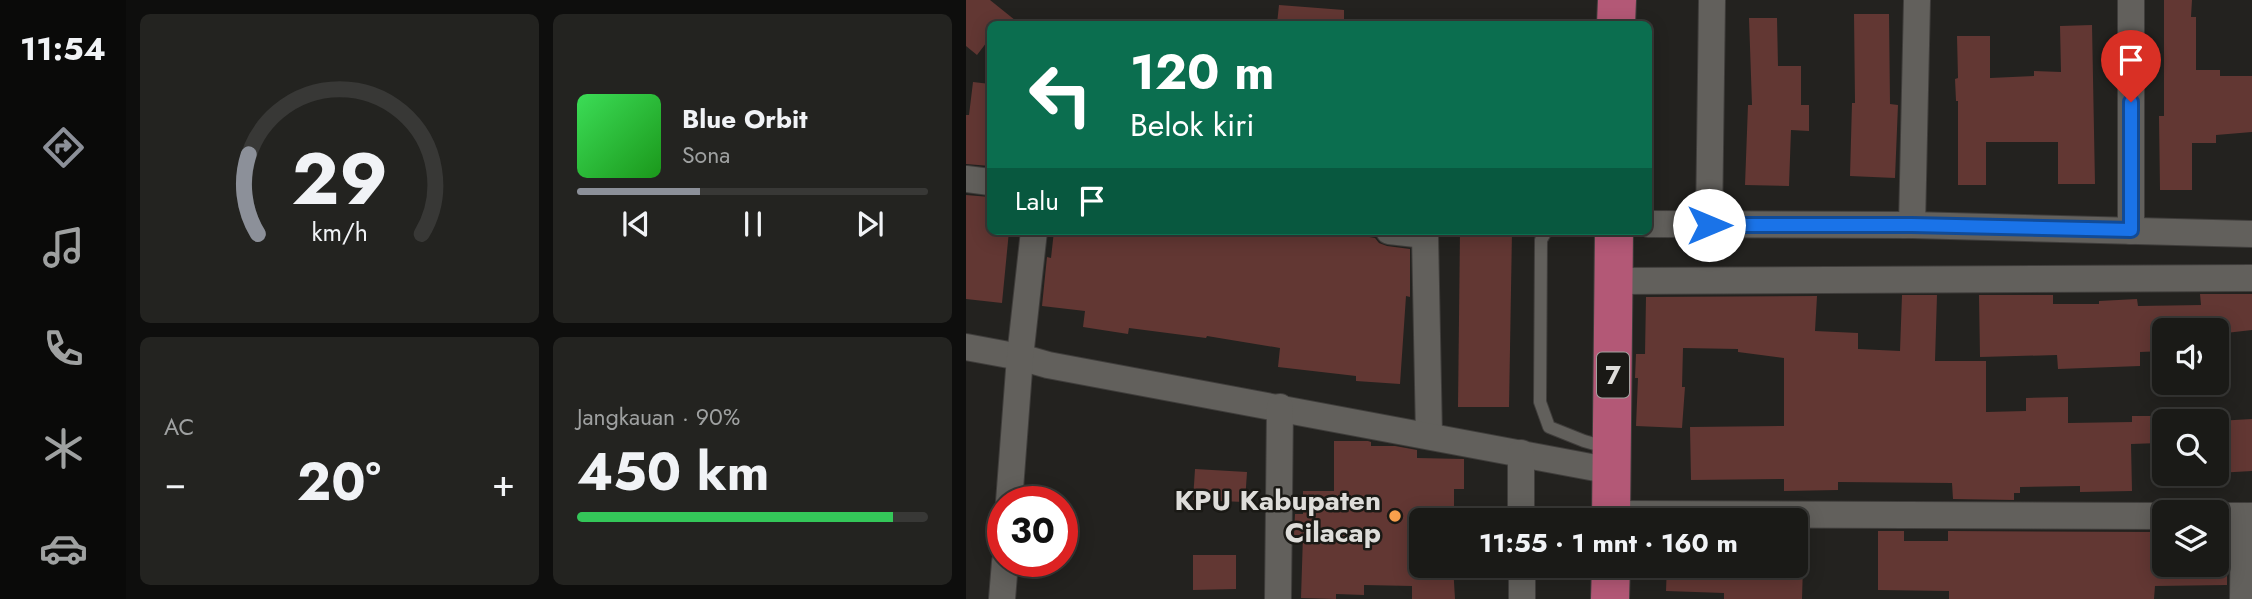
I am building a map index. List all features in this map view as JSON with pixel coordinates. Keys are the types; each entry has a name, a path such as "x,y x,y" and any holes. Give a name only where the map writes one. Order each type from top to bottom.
{"highway":[{"path":"1616,21 1617,0"},
{"name":"7","path":"1611,508 1614,235"},
{"path":"1611,578 1611,599"}],"street":[{"path":"1709,225 1712,0"},
{"path":"1912,225 1917,0"},
{"path":"2131,0 2131,230"},
{"path":"966,178 987,182"},
{"path":"1652,224 1912,225 2252,234"},
{"path":"1010,486 1020,356 1034,235"},
{"path":"1425,235 1429,435"},
{"path":"1613,281 2252,278"},
{"path":"966,347 1020,356 1048,365 1521,453 1612,460"},
{"path":"1278,599 1280,407"},
{"path":"1521,453 1521,508"},
{"path":"1808,517 2152,516"},
{"path":"2229,516 2248,516 2243,599"},
{"path":"1002,599 1004,577"},
{"path":"1522,578 1522,599"}],"lane":[{"path":"1544,235 1541,240 1540,402 1549,426 1584,441 1612,460"}],"building":[{"path":"966,0 990,0 1016,21 987,21 987,42 977,55 966,46"},
{"path":"2164,0 2192,0 2191,17 2196,17 2196,70 2220,70 2220,76 2252,76 2252,132 2216,135 2216,143 2192,143 2192,190 2160,190 2159,116 2164,116"},
{"path":"1279,5 1344,10 1344,21 1277,21"},
{"path":"1854,14 1889,14 1890,104 1898,105 1895,178 1850,176 1852,103 1855,103"},
{"path":"1749,18 1777,18 1778,66 1801,66 1801,105 1809,105 1809,131 1791,130 1789,186 1745,185 1748,105 1752,105"},
{"path":"2092,25 2095,184 2058,184 2058,142 1986,142 1986,185 1958,185 1958,101 1955,79 1958,78 1957,36 1990,36 1990,78 2034,76 2034,71 2061,72 2060,26"},
{"path":"973,82 987,84 987,166 966,164 966,115 969,115"},
{"path":"966,195 987,197 987,235 1009,235 1002,303 966,299"},
{"path":"1054,235 1358,235 1375,238 1387,246 1410,249 1410,297 1406,296 1400,384 1356,381 1356,376 1278,367 1280,348 1207,336 1129,328 1128,334 1083,327 1085,311 1042,306 1047,257 1051,258"},
{"path":"1460,235 1512,235 1509,407 1458,407"},
{"path":"2200,294 2252,294 2252,330 2229,333 2229,318 2152,318 2152,352 2140,352 2140,366 2058,369 2057,355 1980,357 1979,295 2053,295 2053,304 2099,304 2099,301 2137,299 2138,306 2201,305"},
{"path":"1902,295 1937,295 1935,361 1986,361 1986,412 2026,411 2026,398 2068,397 2068,423 2132,422 2132,416 2152,416 2152,443 2131,444 2132,491 2080,492 2080,486 2020,487 2020,493 2014,493 2014,500 1953,499 1952,483 1838,482 1838,490 1784,491 1784,479 1691,480 1690,427 1784,426 1784,358 1738,352 1738,349 1683,348 1682,387 1685,387 1682,428 1636,426 1636,354 1645,354 1646,297 1817,296 1815,331 1858,333 1858,349 1900,351"},
{"path":"2252,419 2252,471 2229,472 2229,420"},
{"path":"1334,441 1368,441 1371,446 1417,450 1417,458 1464,459 1464,489 1454,489 1454,508 1409,508 1409,578 1454,578 1455,599 1412,599 1412,586 1364,585 1364,595 1336,594 1336,599 1301,598 1303,535 1294,535 1295,514 1303,514 1303,491 1334,491"},
{"path":"1195,469 1247,472 1245,502 1193,500"},
{"path":"1878,531 1904,531 1904,541 1948,541 1948,531 2152,532 2152,577 2227,577 2227,585 2155,586 2154,599 1949,599 1949,591 1878,590"},
{"path":"1193,555 1236,555 1236,589 1193,590"},
{"path":"1666,578 1803,578 1802,599 1724,599 1724,593 1666,591"}],"place":[{"name":"KPU Kabupaten Cilacap","path":"1395,516"}],"route":[{"path":"1709,225 1912,225 2131,230 2131,102"}]}
